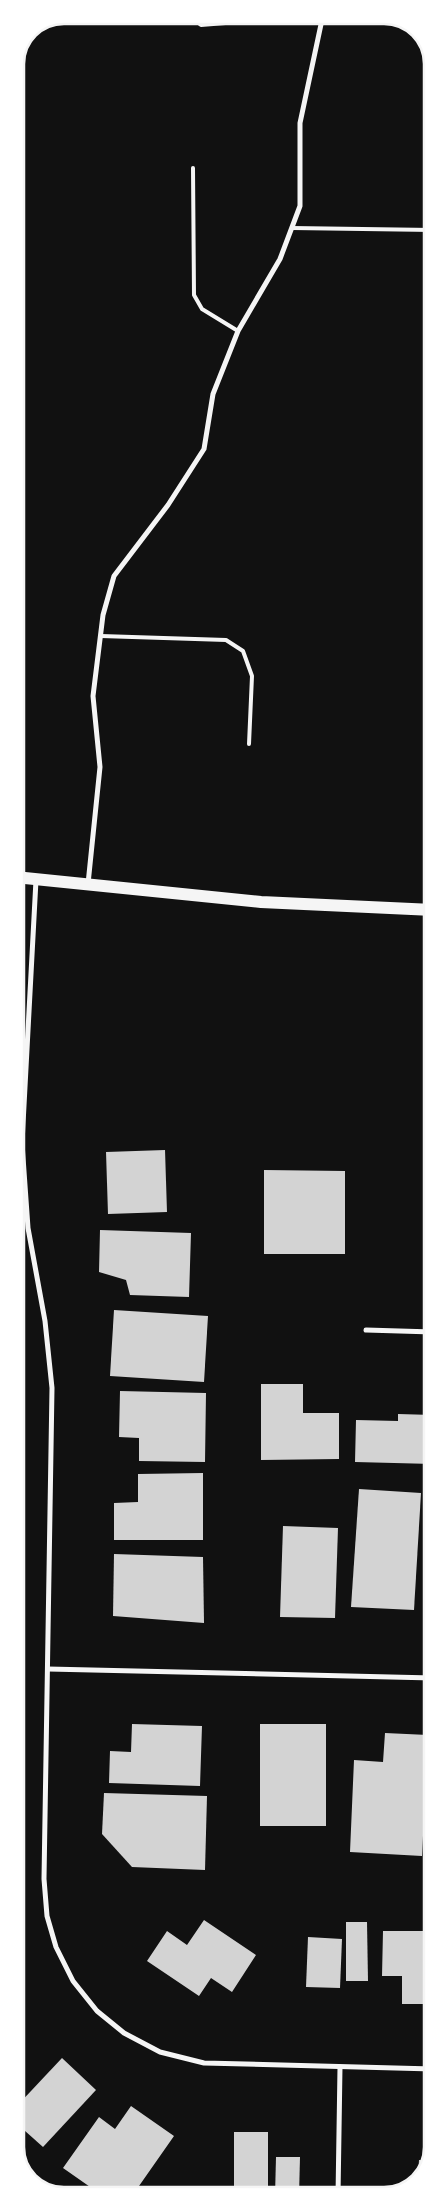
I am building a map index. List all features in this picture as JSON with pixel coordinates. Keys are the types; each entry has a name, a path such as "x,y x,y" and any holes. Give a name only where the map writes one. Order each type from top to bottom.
{"main road":[{"path":"24,878 261,902 424,910"}],"street":[{"path":"88,884 100,767 93,696 100,636 114,576 168,505 204,449 214,394 238,331 280,259 292,228 300,206 300,123 321,24"},
{"path":"24,1104 36,879"},
{"path":"24,1171 28,1228 45,1320 52,1388 44,1878 47,1916 56,1947 73,1981 97,2011 117,2028 160,2052 204,2063 424,2069"},
{"path":"366,1330 424,1332"},
{"path":"48,1669 424,1678"},
{"path":"338,2187 340,2067"}],"lane":[{"path":"193,168 194,295 202,309 238,331"},
{"path":"292,228 424,230"},
{"path":"100,636 226,640 242,651 252,676 250,744"}],"building":[{"path":"165,1150 167,1212 108,1214 106,1152"},
{"path":"264,1170 345,1171 345,1254 264,1254"},
{"path":"100,1230 191,1233 189,1297 130,1295 126,1280 99,1272"},
{"path":"114,1310 208,1316 204,1382 110,1376"},
{"path":"261,1384 303,1384 303,1413 339,1413 339,1459 261,1460"},
{"path":"120,1391 206,1393 205,1462 139,1461 139,1438 119,1437"},
{"path":"398,1414 424,1415 424,1464 355,1462 356,1420 398,1421"},
{"path":"203,1473 203,1540 114,1540 114,1503 138,1502 138,1474"},
{"path":"359,1489 421,1493 414,1610 351,1607"},
{"path":"283,1526 338,1528 335,1618 280,1617"},
{"path":"114,1554 203,1557 204,1623 113,1616"},
{"path":"132,1724 202,1726 200,1786 109,1783 110,1751 131,1752"},
{"path":"260,1724 326,1724 326,1826 260,1826"},
{"path":"385,1733 424,1735 422,1856 350,1852 354,1760 383,1762"},
{"path":"104,1793 207,1796 205,1870 132,1867 102,1834"},
{"path":"204,1920 256,1955 232,1992 211,1978 199,1996 147,1961 167,1931 187,1945"},
{"path":"346,1922 367,1922 368,1981 346,1981"},
{"path":"383,1931 424,1931 424,2004 402,2004 402,1976 382,1976"},
{"path":"308,1937 342,1939 340,1988 306,1987"},
{"path":"62,2058 96,2090 43,2147 24,2130 24,2098"},
{"path":"131,2106 174,2136 138,2187 90,2187 63,2168 99,2117 115,2129"},
{"path":"234,2132 268,2132 268,2187 234,2187"},
{"path":"276,2157 300,2157 299,2187 275,2187"}]}
